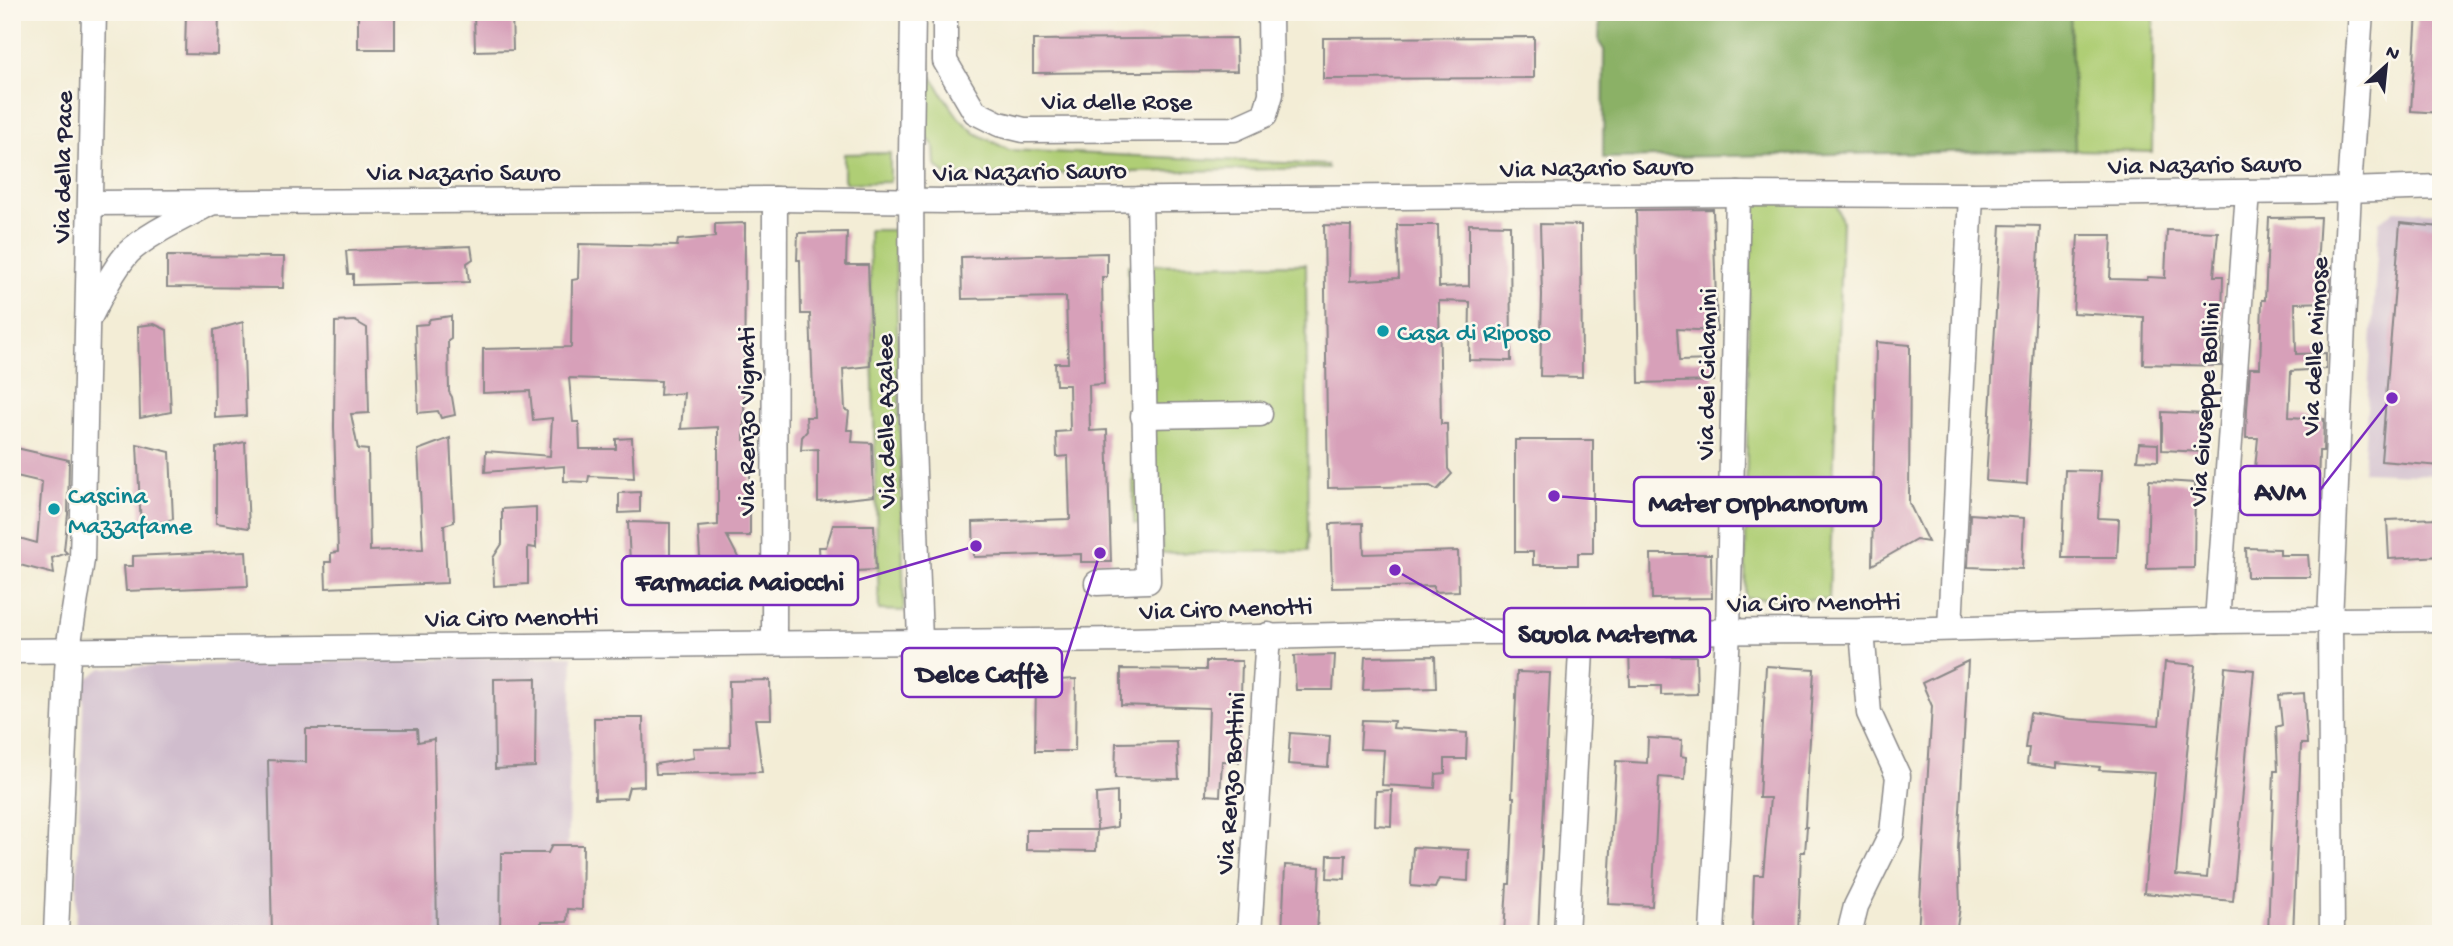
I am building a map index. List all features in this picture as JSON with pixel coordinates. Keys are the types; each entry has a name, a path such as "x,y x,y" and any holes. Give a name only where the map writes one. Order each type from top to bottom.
{"street":[{"name":"Via della Pace","path":"56,934 65,707 69,652 82,560 94,12"},
{"path":"912,200 913,12"},
{"name":"Via delle Rose","path":"945,12 945,61 975,112 999,124 1024,130 1234,129 1265,115 1271,94 1270,12"},
{"name":"Via delle Mimose","path":"2332,934 2330,620 2349,189 2361,12"},
{"name":"Via Nazario Sauro","path":"91,203 1971,195 2441,187"},
{"name":"Via Giuseppe Bollini","path":"2217,621 2248,192"},
{"name":"Via dei Ciclamini","path":"1712,934 1728,632 1738,194"},
{"path":"1950,628 1971,195"},
{"path":"1097,583 1148,581 1140,198"},
{"name":"Via Renzo Vignati","path":"774,643 775,199"},
{"name":"Via delle Azalee","path":"912,200 912,415 920,641"},
{"name":"Via della Pace","path":"88,322 128,253 212,203"},
{"path":"1143,416 1260,414"},
{"name":"Via Ciro Menotti","path":"12,651 1128,640 1268,635 1862,631 2441,618"},
{"path":"1849,934 1856,906 1892,833 1898,776 1869,713 1862,631"},
{"path":"1566,934 1581,632"},
{"name":"Via Renzo Bottini","path":"1249,934 1268,635"}],"shaded area":[{"path":"2395,210 2441,213 2441,475 2363,472 2379,222"},
{"path":"573,656 565,934 75,934 84,681 102,668"}],"green space":[{"path":"923,12 930,73 941,92 959,118 975,133 1009,150 1327,165 1328,168 947,176 935,165 934,146 924,134"},
{"path":"1600,12 2070,12 2075,150 1603,158 1604,50 1599,42"},
{"path":"2070,12 2154,12 2152,152 2075,150"},
{"path":"890,153 890,182 846,183 844,154"},
{"path":"1750,197 1834,198 1842,221 1829,600 1745,598"},
{"path":"869,230 895,230 904,611 879,610"},
{"path":"1306,264 1308,551 1162,553 1161,524 1134,524 1128,265"}],"building":[{"path":"186,12 219,12 218,55 185,54"},
{"path":"358,12 395,12 395,49 358,49"},
{"path":"474,12 512,12 513,50 475,51"},
{"path":"2417,12 2441,12 2441,113 2411,111"},
{"path":"1534,37 1534,78 1323,79 1323,38"},
{"path":"1236,38 1237,71 1033,73 1033,40"},
{"path":"1713,209 1717,331 1677,329 1679,361 1713,360 1714,381 1639,383 1636,210"},
{"path":"2320,217 2317,267 2331,268 2329,302 2295,303 2296,354 2326,353 2326,369 2291,371 2289,417 2324,419 2323,451 2319,451 2318,491 2253,489 2258,438 2246,438 2247,409 2250,368 2260,368 2269,218"},
{"path":"745,223 744,440 752,440 750,536 727,536 742,565 746,599 703,600 698,527 718,525 718,427 681,429 684,393 660,395 661,381 569,378 573,422 579,422 580,449 616,449 616,439 632,438 634,478 589,476 588,482 564,481 564,466 485,472 486,451 550,456 552,418 533,420 530,391 483,393 483,349 571,347 572,280 578,279 579,244 677,246 678,240 715,237 715,224"},
{"path":"2400,223 2441,227 2441,466 2381,461"},
{"name":"Casa di Riposo","path":"1469,224 1510,225 1511,361 1469,360 1470,302 1439,301 1441,424 1447,424 1448,469 1452,474 1437,490 1430,486 1328,488 1324,225 1351,226 1350,281 1399,278 1397,225 1438,225 1439,287 1469,286"},
{"path":"1540,224 1581,225 1582,377 1540,376"},
{"path":"2001,225 2040,226 2027,484 1986,481"},
{"path":"2167,230 2218,232 2214,276 2223,276 2221,366 2143,364 2144,317 2073,313 2078,235 2112,235 2110,279 2147,280 2148,277 2165,278"},
{"path":"847,232 846,265 868,265 871,327 870,366 843,369 845,410 849,411 847,430 853,430 852,442 872,443 874,496 818,502 818,449 801,450 802,437 807,431 806,417 814,417 810,314 801,314 798,233"},
{"path":"471,246 473,259 467,263 469,282 353,285 353,274 348,274 346,251"},
{"path":"1107,253 1107,277 1102,277 1104,384 1089,385 1090,431 1107,430 1111,562 1081,562 1081,554 974,557 973,522 1070,519 1068,456 1057,457 1056,432 1070,431 1069,385 1056,385 1055,363 1068,363 1066,297 962,299 961,257"},
{"path":"167,256 284,257 283,288 167,287"},
{"path":"451,316 451,339 448,341 449,392 455,415 441,418 438,411 418,413 415,325 427,324 430,319"},
{"path":"355,321 367,328 369,413 351,414 358,449 368,450 370,551 423,549 418,450 450,438 454,522 444,525 447,583 326,588 325,562 331,562 331,553 338,552 334,427 335,322"},
{"path":"243,322 246,416 215,418 214,330"},
{"path":"154,324 167,330 171,412 140,418 138,326"},
{"path":"1876,342 1910,345 1909,503 1928,542 1916,540 1872,565"},
{"path":"2162,412 2205,414 2204,452 2162,450"},
{"path":"1515,440 1593,440 1593,553 1578,553 1578,565 1533,565 1533,552 1515,552"},
{"path":"245,442 249,528 216,523 216,448"},
{"path":"2139,443 2158,444 2158,461 2137,460"},
{"path":"137,444 170,452 173,519 141,529"},
{"name":"Cascina Mazzafame","path":"12,447 69,460 64,550 67,553 52,558 54,574 12,563 12,536 37,543 42,482 12,475"},
{"path":"2065,470 2101,471 2098,518 2119,519 2117,558 2062,558"},
{"path":"2149,480 2195,483 2194,568 2147,569"},
{"path":"640,492 640,512 619,513 619,493"},
{"path":"536,507 536,548 528,547 528,584 494,586 493,558 502,544 502,509"},
{"path":"1970,514 2024,518 2022,569 1968,567"},
{"path":"2439,518 2441,556 2389,559 2387,520"},
{"path":"628,522 670,523 670,560 630,562"},
{"path":"1363,523 1364,554 1458,551 1459,591 1434,592 1434,586 1332,588 1330,524"},
{"path":"833,525 874,525 876,570 855,571 855,577 847,576 848,587 821,587 819,547 826,547"},
{"path":"2246,548 2280,549 2280,555 2308,555 2310,577 2247,577"},
{"path":"246,551 248,586 126,591 124,566 133,566 133,556"},
{"path":"1651,554 1711,554 1712,598 1652,599"},
{"path":"1629,646 1667,646 1667,656 1696,656 1697,694 1661,695 1661,686 1630,686"},
{"path":"1335,655 1333,690 1296,690 1294,656"},
{"path":"1435,656 1436,688 1363,690 1365,657"},
{"path":"1206,661 1242,661 1239,762 1222,761 1220,796 1206,795 1209,708 1121,705 1121,669 1206,670"},
{"path":"1968,661 1958,848 1960,907 1956,934 1918,934 1932,706 1922,683"},
{"path":"2165,662 2195,665 2176,875 2207,878 2225,667 2254,670 2233,901 2144,893 2155,773 2099,770 2100,767 2056,763 2056,768 2027,764 2029,748 2025,748 2030,713 2070,719 2159,725"},
{"path":"1766,666 1814,669 1807,827 1805,852 1801,852 1798,934 1752,934 1754,875 1763,875 1770,798 1759,798"},
{"path":"1517,672 1550,673 1538,934 1504,934 1507,884 1510,884"},
{"path":"536,678 535,767 495,769 494,679"},
{"path":"1076,679 1075,751 1035,751 1036,681"},
{"path":"770,680 771,719 755,719 762,772 656,774 655,764 694,758 693,748 730,747 729,681"},
{"path":"2304,693 2307,744 2301,744 2293,934 2268,934 2274,771 2278,771 2276,727 2282,725 2279,695"},
{"path":"594,718 643,718 644,786 629,787 626,798 595,799"},
{"path":"1362,720 1394,721 1393,728 1467,733 1466,759 1445,759 1445,773 1436,774 1435,788 1382,785 1384,750 1360,749"},
{"path":"306,729 417,729 418,742 434,739 437,934 272,934 268,760 306,762"},
{"path":"1290,733 1330,736 1328,767 1288,764"},
{"path":"1648,738 1682,740 1681,756 1686,757 1685,779 1659,777 1652,906 1608,904 1616,761 1647,763"},
{"path":"1177,742 1179,779 1115,778 1116,743"},
{"path":"1392,790 1391,826 1375,825 1376,791"},
{"path":"1117,792 1117,827 1097,830 1096,794"},
{"path":"1026,830 1097,830 1096,851 1026,850"},
{"path":"552,845 583,845 582,910 568,909 567,922 541,922 541,934 500,934 501,853 548,853"},
{"path":"1413,847 1469,850 1468,881 1439,879 1435,888 1411,886"},
{"path":"1328,855 1346,855 1345,879 1327,878"},
{"path":"1285,865 1320,867 1317,934 1282,934"}],"place":[{"name":"Casa di Riposo","path":"1383,331"},
{"name":"AVM","path":"2392,398"},
{"name":"Mater Orphanorum","path":"1554,496"},
{"name":"Cascina Mazzafame","path":"54,509"},
{"name":"Farmacia Maiocchi","path":"976,546"},
{"name":"Delce Caffè","path":"1100,553"},
{"name":"Scuola Materna","path":"1395,570"}]}
